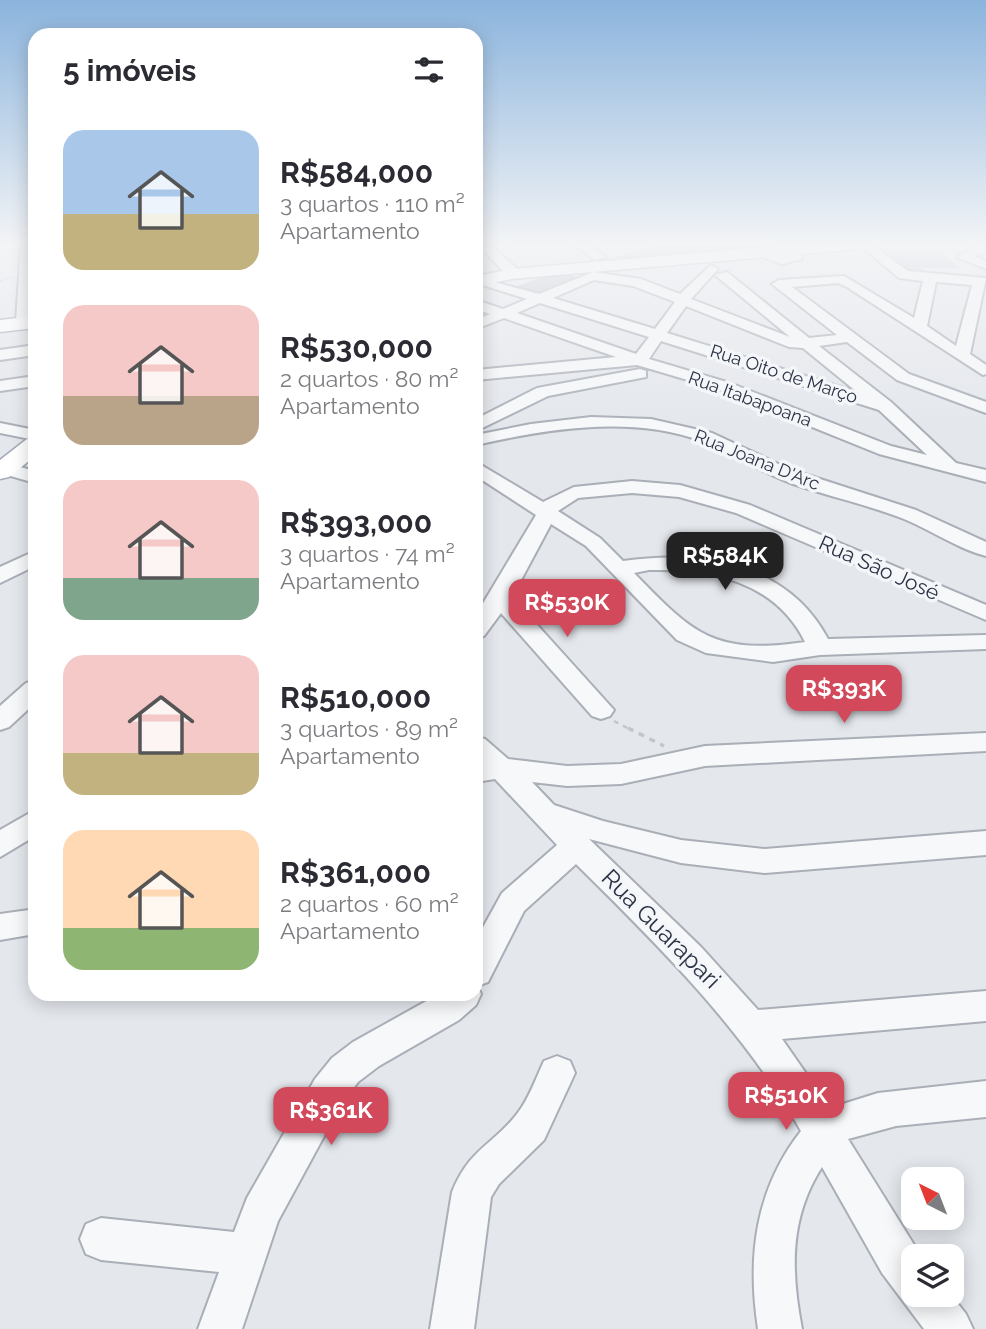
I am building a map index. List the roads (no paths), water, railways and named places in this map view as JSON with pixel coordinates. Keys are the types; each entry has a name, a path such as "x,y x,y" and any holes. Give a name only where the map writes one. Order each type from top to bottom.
{"main road":[{"path":"0,326 28,323"},
{"path":"5,466 28,449"}],"street":[{"path":"483,322 527,305"},
{"name":"Rua Oito de Março","path":"565,305 886,406"},
{"path":"483,373 640,360 680,305"},
{"path":"699,305 794,344 847,338"},
{"path":"763,305 814,343 949,466"},
{"path":"805,305 903,377 986,408"},
{"path":"882,305 985,369 966,402"},
{"path":"919,327 923,305"},
{"path":"962,354 976,305"},
{"name":"Rua Itabapoana","path":"483,306 664,369 724,386 885,450 986,475"},
{"path":"794,322 814,343"},
{"path":"0,355 28,352"},
{"path":"483,422 543,392 664,369"},
{"path":"0,386 28,382"},
{"name":"Rua Joana D'Arc","path":"483,439 555,424 668,428 705,437 792,477 912,515 986,550"},
{"path":"0,428 28,434"},
{"path":"5,466 28,474"},
{"path":"483,472 593,541 668,621 699,643 751,654 799,652 820,647 986,642"},
{"name":"Rua São José","path":"545,512 559,499 584,491 640,486 680,491 743,509 937,595 986,613"},
{"path":"483,621 500,598 545,512"},
{"path":"912,515 986,531"},
{"path":"0,576 28,561"},
{"path":"621,568 682,562 744,575 798,611 808,622 820,647"},
{"path":"500,598 601,710"},
{"path":"0,721 28,695"},
{"path":"490,770 567,776 621,775 705,756 986,742"},
{"name":"Rua Guarapari","path":"490,770 540,810 664,928 752,1026 824,1132 875,1226 901,1263"},
{"path":"540,810 622,841 746,860 986,843"},
{"path":"0,845 28,826"},
{"path":"483,959 513,902 576,846"},
{"path":"220,1329 267,1201 328,1092 345,1070 366,1054 447,1009 456,1001"},
{"path":"752,1026 986,1006"},
{"path":"453,1329 472,1192 477,1180 499,1155 531,1127 557,1073"},
{"path":"780,1329 772,1278 773,1236 782,1201 795,1170 824,1132 842,1121 870,1113 986,1099"},
{"path":"101,1239 246,1254"},
{"path":"934,1307 951,1329"}]}
